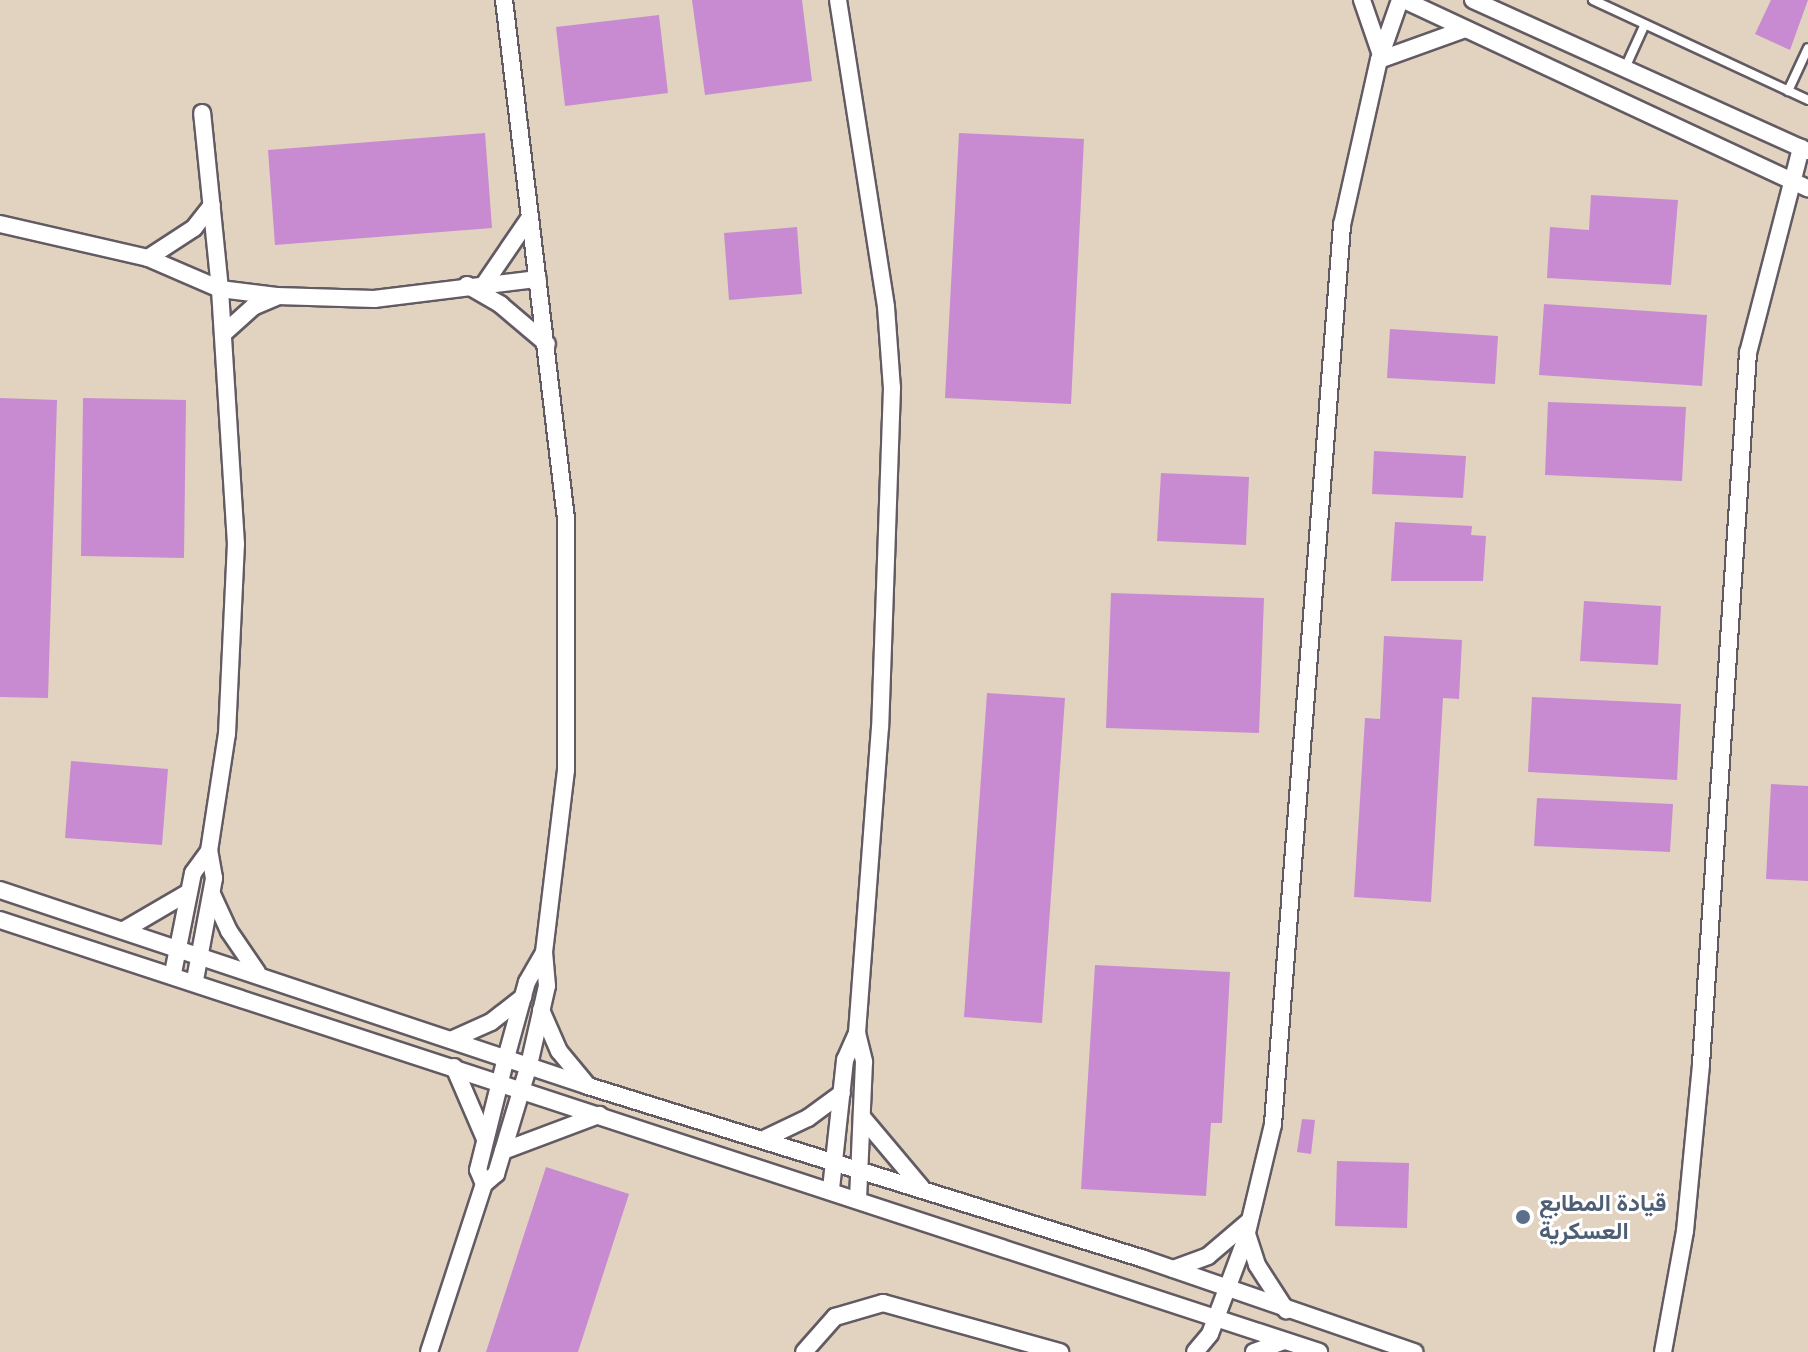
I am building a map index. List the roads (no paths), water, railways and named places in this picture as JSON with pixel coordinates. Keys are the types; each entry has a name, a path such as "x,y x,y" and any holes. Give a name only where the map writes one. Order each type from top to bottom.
{"street":[{"path":"429,1352 484,1184 496,1174 529,1065 547,986 544,952 566,770 570,658 566,519 504,0"},
{"path":"838,0 886,307 892,388 893,487 880,727 857,1033 864,1062 858,1199"},
{"path":"1362,0 1380,57"},
{"path":"1195,1352 1216,1317 1250,1226 1273,1124 1342,225 1380,57 1402,0 1808,188"},
{"path":"1473,0 1805,150 1791,181 1748,353 1701,1064 1685,1231 1663,1352"},
{"path":"1380,57 1465,29"},
{"path":"195,980 212,892 209,851 227,734 236,544 220,289 202,113"},
{"path":"148,258 194,228 212,205"},
{"path":"485,283 530,217"},
{"path":"0,224 148,258 220,289 277,296 374,299 467,285 538,279"},
{"path":"467,285 501,305 547,344"},
{"path":"223,334 253,307 277,296"},
{"path":"173,973 193,873 209,851"},
{"path":"0,890 201,953 588,1086 836,1159 925,1191 1173,1269 1414,1352"},
{"path":"124,930 189,892"},
{"path":"212,892 229,931 257,972"},
{"path":"0,920 195,980 1319,1352"},
{"path":"484,1184 478,1170 506,1058 523,997 544,952"},
{"path":"453,1039 491,1022 523,997"},
{"path":"541,1010 559,1051 588,1086"},
{"path":"831,1189 845,1060 857,1033"},
{"path":"454,1067 480,1118 486,1141"},
{"path":"766,1138 808,1118 842,1093"},
{"path":"503,1151 600,1114"},
{"path":"862,1117 925,1191"},
{"path":"1173,1269 1208,1256 1250,1226"},
{"path":"1250,1226 1257,1265 1286,1310"},
{"path":"804,1352 835,1317 883,1303 1060,1352"},
{"path":"1254,1352 1284,1341"}],"lane":[{"path":"1593,0 1808,100"},
{"path":"1625,68 1645,24"},
{"path":"1788,91 1808,48"}],"place":[{"name":"قيادة المطابع العسكرية","path":"1523,1217"}]}
